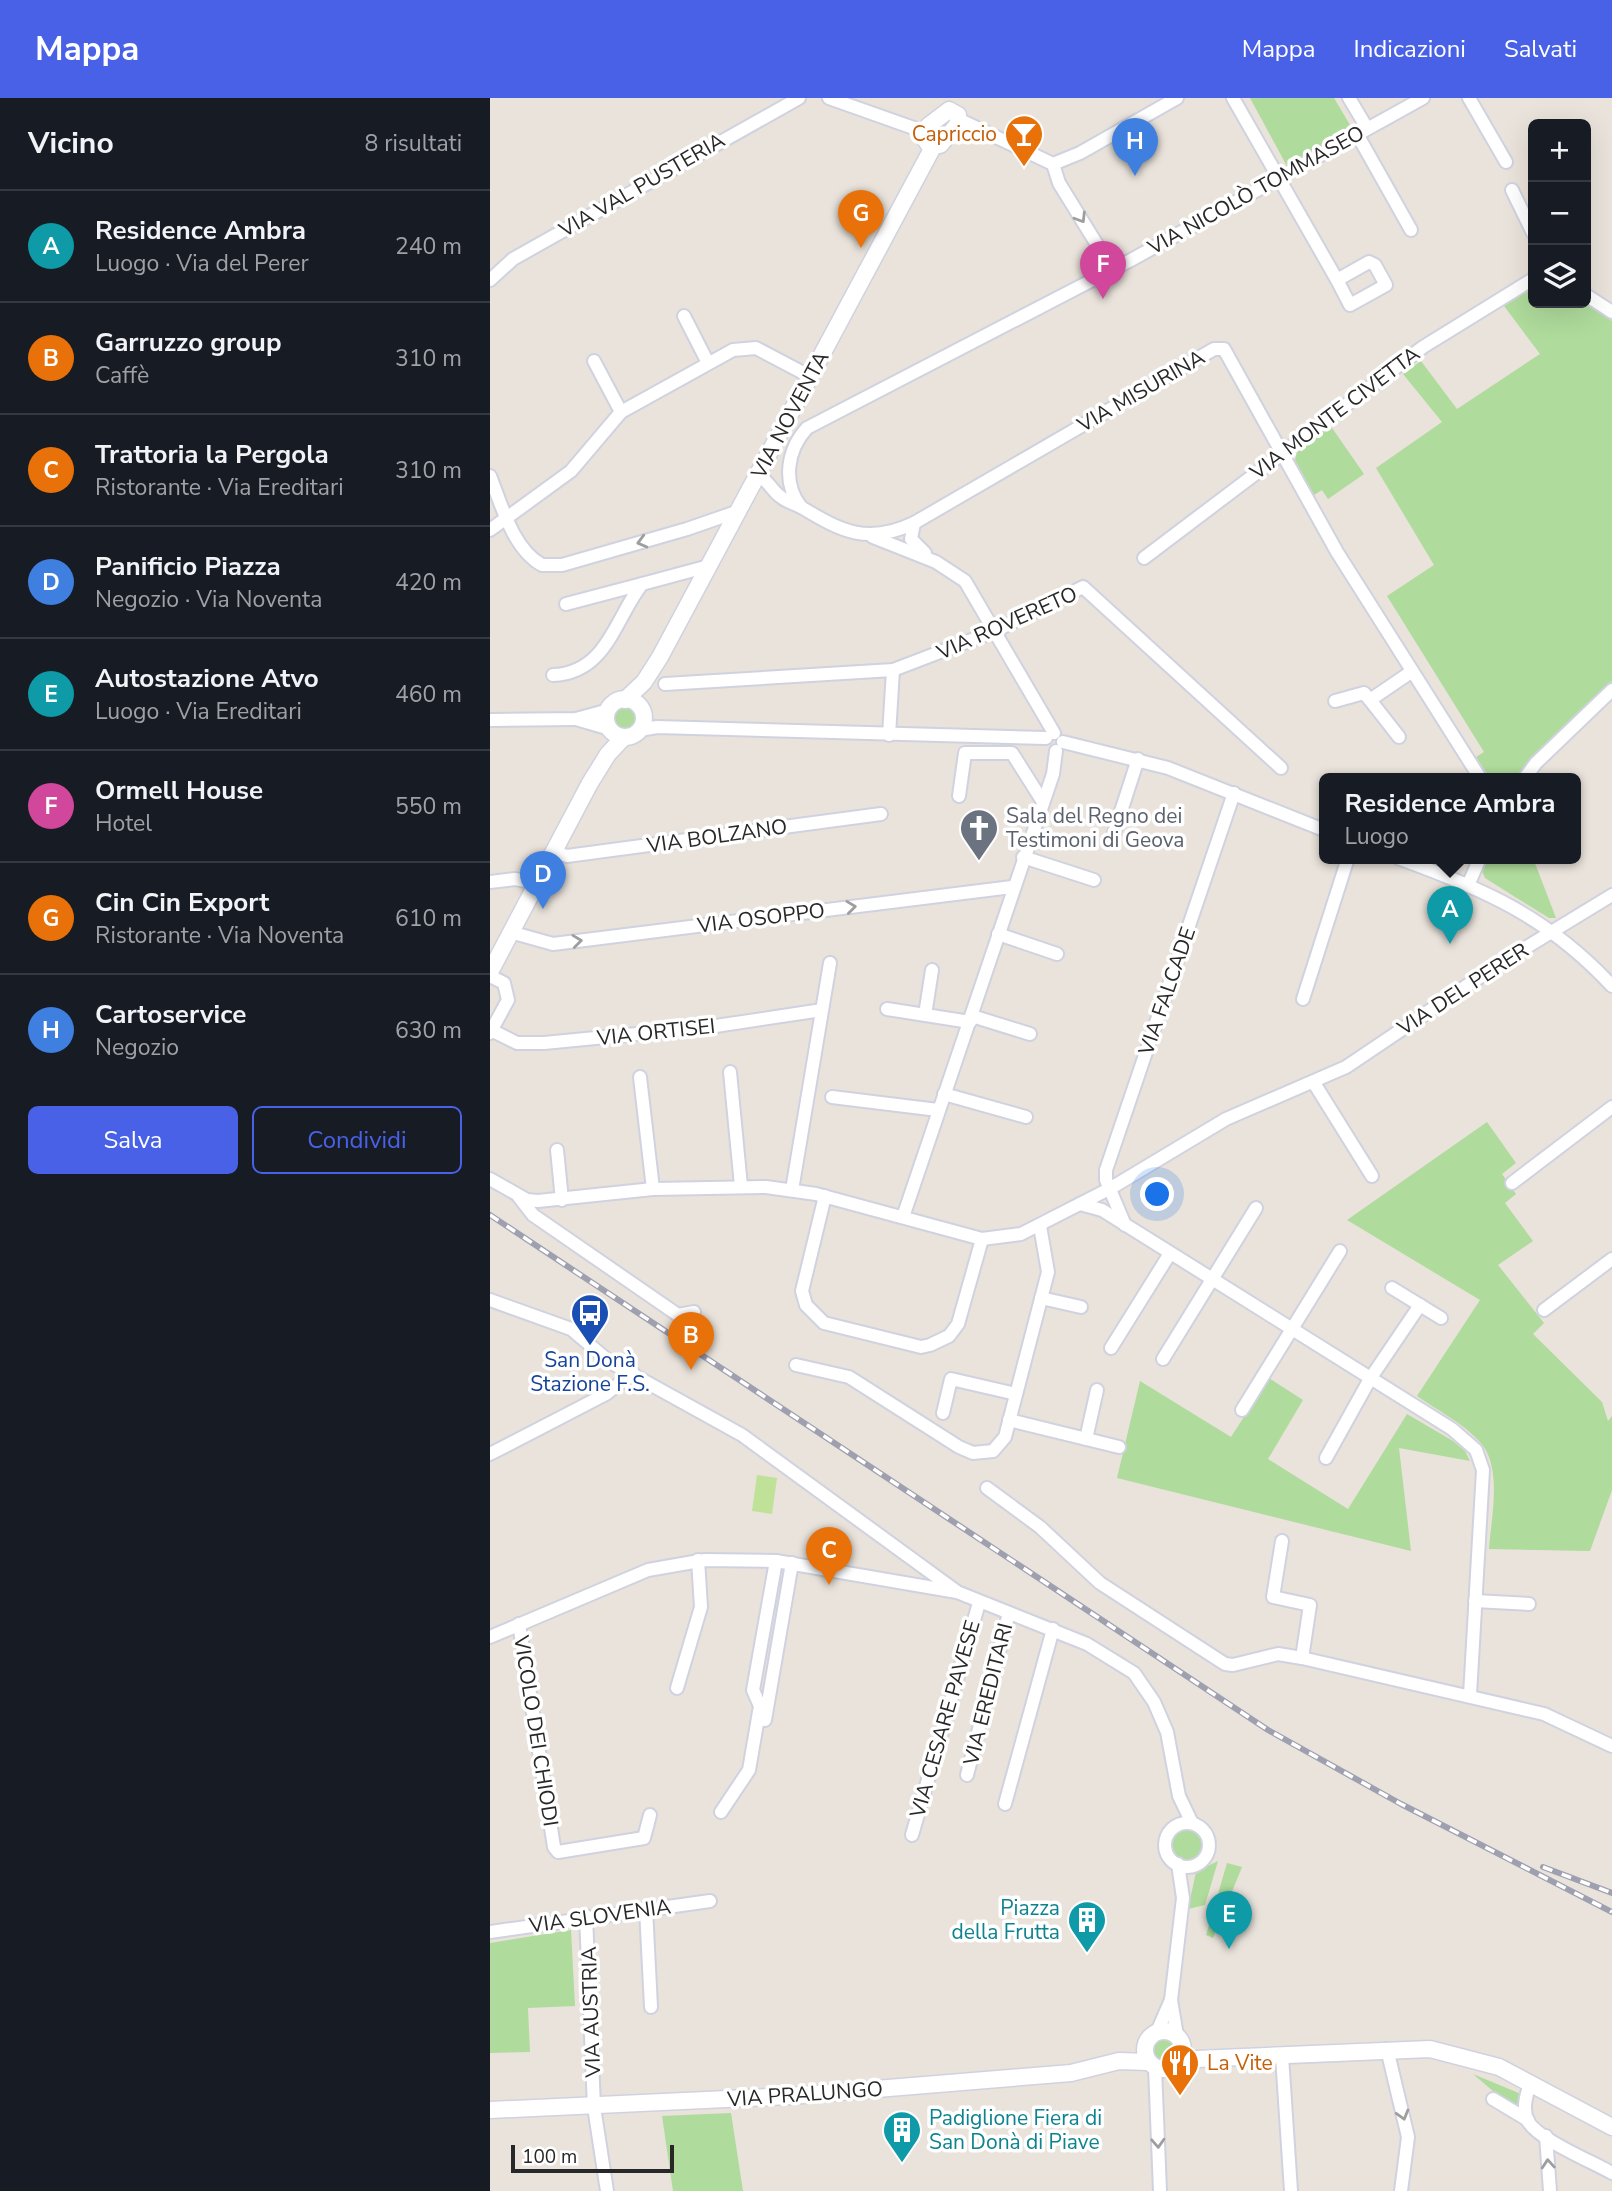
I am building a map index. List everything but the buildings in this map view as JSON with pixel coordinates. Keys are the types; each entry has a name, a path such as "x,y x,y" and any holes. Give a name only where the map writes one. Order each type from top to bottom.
{"street":[{"name":"VIA VAL PUSTERIA","path":"490,280 513,259 799,98"},
{"path":"829,98 925,132"},
{"path":"1053,164 1080,153 1177,98"},
{"path":"1233,98 1337,280"},
{"path":"1349,98 1362,131 1412,230"},
{"name":"VIA NICOLÒ TOMMASEO","path":"797,443 807,428 1112,269 1423,98"},
{"path":"1469,98 1506,162"},
{"path":"925,132 944,112 958,109 1053,164 1059,183 1112,269"},
{"name":"VIA NOVENTA","path":"641,716 644,682 739,511 763,478 780,434 933,147 940,145 958,109"},
{"path":"925,132 927,143 933,147"},
{"path":"1512,190 1528,223"},
{"name":"VIA MONTE CIVETTA","path":"1144,558 1423,347 1528,282"},
{"path":"1591,298 1612,312"},
{"path":"684,316 708,363"},
{"name":"VIA MISURINA","path":"763,478 775,492 831,526 869,536 890,534 914,523 1219,347 1227,352 1238,370 1337,552 1477,773"},
{"path":"490,530 584,460 621,412 708,363 740,348 756,348 811,377"},
{"path":"594,361 621,412"},
{"path":"780,434 797,443 790,456 789,471 792,492 800,507"},
{"path":"763,478 789,471"},
{"path":"490,476 507,519 534,561 551,567 739,511"},
{"path":"707,522 727,532"},
{"path":"902,1217 971,1019 1012,887 1053,774 1055,741 965,581 936,562 911,538 914,523"},
{"path":"869,536 936,562"},
{"path":"566,604 709,566"},
{"path":"677,574 695,592"},
{"path":"553,675 573,670 601,652 614,635 642,584"},
{"name":"VIA ROVERETO","path":"666,684 893,670 995,631 1083,587 1281,768"},
{"path":"889,735 893,670"},
{"path":"1370,700 1411,672"},
{"path":"1529,773 1546,753 1612,690"},
{"path":"1335,701 1364,693 1399,737"},
{"path":"490,720 576,719 608,710 615,703 641,716 889,735 1055,741 1138,759 1234,793 1319,828"},
{"path":"608,710 607,720 615,733"},
{"path":"491,1032 508,1000 504,983 490,974 510,932 608,754 615,733 641,716"},
{"path":"576,719 615,733"},
{"path":"959,796 965,753 1013,753 1043,802"},
{"path":"1113,836 1138,759"},
{"name":"VIA FALCADE","path":"1111,1188 1105,1180 1106,1170 1234,793"},
{"name":"VIA BOLZANO","path":"553,852 566,856 881,814"},
{"path":"1023,857 1094,880"},
{"path":"1303,999 1346,864"},
{"path":"1415,864 1469,883 1514,906 1612,986"},
{"path":"1469,883 1477,864"},
{"path":"490,882 515,879 537,883"},
{"name":"VIA OSOPPO","path":"510,932 553,944 1012,887"},
{"name":"VIA DEL PERER","path":"490,1179 519,1197 538,1201 653,1189 741,1186 792,1190 825,1196 982,1239 1012,1237 1040,1226 1111,1188 1226,1119 1346,1068 1612,895"},
{"path":"998,934 1056,954"},
{"path":"792,1190 830,963"},
{"path":"925,1015 932,970"},
{"path":"887,1009 971,1019 1030,1034"},
{"name":"VIA ORTISEI","path":"491,1032 517,1043 544,1043 709,1027 822,1010"},
{"path":"730,1072 741,1186"},
{"path":"640,1077 653,1189"},
{"path":"1314,1083 1372,1176"},
{"path":"944,1094 1026,1117"},
{"path":"832,1097 938,1110"},
{"path":"1512,1183 1612,1107"},
{"path":"557,1150 562,1200"},
{"path":"1111,1188 1125,1225"},
{"path":"825,1196 802,1291 806,1305 824,1322 921,1347 940,1342 949,1336 958,1324 982,1239"},
{"path":"519,1197 533,1215 678,1315 694,1312"},
{"path":"1080,1204 1102,1210 1169,1255 1452,1429 1480,1457 1483,1470 1470,1695"},
{"path":"1163,1359 1256,1208"},
{"path":"796,1365 849,1377 973,1453 985,1454 999,1446 1009,1420 1048,1272 1040,1226"},
{"path":"1242,1410 1340,1251"},
{"path":"1111,1348 1169,1255"},
{"path":"1544,1310 1612,1259"},
{"path":"1392,1288 1440,1318"},
{"path":"1041,1298 1082,1307"},
{"path":"490,1300 558,1322 610,1362 742,1435 957,1592"},
{"path":"1326,1458 1370,1379 1420,1305"},
{"path":"490,1454 606,1394 634,1373"},
{"path":"943,1413 951,1379 1016,1394"},
{"path":"1086,1439 1097,1391"},
{"path":"1009,1420 1119,1447"},
{"path":"987,1488 1040,1527 1100,1583 1225,1664 1233,1665 1278,1654 1302,1658 1544,1714 1612,1746"},
{"path":"1282,1541 1273,1597 1310,1605 1302,1658"},
{"name":"VIA EREDITARI","path":"490,1637 648,1570 698,1560 739,1558 776,1560 957,1592 979,1603 1054,1629 1119,1663 1144,1686 1167,1731 1179,1796 1192,1823 1205,1831 1209,1843 1205,1857 1195,1865 1183,1898 1171,2000 1179,2039"},
{"path":"677,1688 701,1607 698,1560"},
{"path":"721,1812 749,1770 760,1706 753,1690 776,1560"},
{"path":"762,1738 792,1563"},
{"path":"1475,1601 1529,1604"},
{"name":"VIA CESARE PAVESE","path":"912,1835 979,1603"},
{"name":"VIA EREDITARI","path":"967,1775 1009,1613"},
{"name":"VICOLO DEI CHIODI","path":"519,1624 554,1847 558,1852 644,1838 650,1815"},
{"path":"1005,1804 1054,1629"},
{"name":"VIA EREDITARI","path":"1179,1796 1166,1847 1170,1858 1178,1864 1183,1898"},
{"path":"1173,1828 1192,1823"},
{"path":"1178,1864 1195,1865"},
{"name":"VIA SLOVENIA","path":"490,1932 586,1916 710,1901"},
{"path":"646,1909 650,2007"},
{"name":"VIA AUSTRIA","path":"586,1916 594,2107 607,2191"},
{"name":"VIA EREDITARI","path":"1151,2038 1171,2000"},
{"name":"VIA PRALUNGO","path":"1119,2061 1151,2038 1167,2031 1217,2058"},
{"path":"1151,2038 1160,2191"},
{"path":"1178,2063 1183,2052 1179,2039"},
{"path":"1387,2049 1408,2137 1401,2191"},
{"name":"VIA PRALUNGO","path":"490,2110 791,2096 1070,2073 1119,2061 1169,2069 1178,2063 1217,2058 1430,2049 1462,2055 1499,2067 1612,2127"},
{"path":"1282,2056 1292,2191"},
{"path":"1528,2120 1526,2098 1531,2083"},
{"path":"1493,2099 1528,2120 1546,2136 1612,2173"},
{"path":"1546,2136 1550,2191"}],"green space":[{"path":"1250,98 1334,98 1353,130 1288,168"},
{"path":"1528,291 1528,308 1591,308 1612,321 1612,681 1549,740 1520,773 1487,773 1476,757 1484,752 1387,596 1434,565 1376,468 1442,422 1403,374 1421,361 1457,409 1540,354 1504,306"},
{"path":"1330,425 1364,474 1328,499 1322,490 1314,495 1295,460 1297,452"},
{"path":"626,707 634,710 637,718 634,726 626,729 618,726 615,718 618,710"},
{"path":"1486,864 1535,864 1556,918 1549,918 1485,878 1482,871"},
{"path":"1487,1122 1516,1163 1502,1174 1516,1194 1505,1203 1533,1241 1498,1265 1544,1323 1533,1334 1602,1402 1608,1421 1612,1416 1612,1490 1590,1551 1489,1549 1494,1493 1487,1453 1466,1429 1417,1396 1480,1300 1347,1220"},
{"path":"1269,1378 1303,1400 1268,1459 1348,1509 1407,1414 1465,1451 1470,1461 1399,1448 1411,1551 1117,1478 1140,1381 1231,1437"},
{"path":"757,1475 777,1478 772,1514 752,1511"},
{"path":"1188,1829 1199,1834 1204,1845 1199,1856 1188,1861 1177,1856 1172,1845 1177,1834"},
{"path":"1218,1861 1205,1905 1188,1909 1196,1872"},
{"path":"1227,1863 1242,1867 1213,1938 1206,1935"},
{"path":"571,1930 575,2006 528,2008 530,2052 490,2053 490,1943"},
{"path":"1165,2037 1174,2041 1178,2050 1174,2059 1165,2063 1156,2059 1152,2050 1156,2041"},
{"path":"1473,2074 1521,2094 1518,2109 1513,2108"},
{"path":"731,2113 743,2191 673,2191 662,2116"}],"railway":[{"path":"490,1215 1268,1730 1401,1804 1612,1912"},
{"path":"1543,1867 1612,1893"}],"place":[{"name":"Capriccio","path":"1024,168"},
{"name":"Cartoservice","path":"1135,176"},
{"name":"Cin Cin Export","path":"861,248"},
{"name":"Ormell House","path":"1103,299"},
{"name":"Sala del Regno dei Testimoni di Geova","path":"979,862"},
{"name":"Panificio Piazza","path":"543,909"},
{"name":"Residence Ambra","path":"1450,944"},
{"name":"San Donà Stazione F.S.","path":"590,1347"},
{"name":"Garruzzo group","path":"691,1370"},
{"name":"Trattoria la Pergola","path":"829,1585"},
{"name":"Autostazione Atvo","path":"1229,1949"},
{"name":"Piazza della Frutta","path":"1087,1954"},
{"name":"La Vite","path":"1180,2097"},
{"name":"Padiglione Fiera di San Donà di Piave","path":"902,2164"}]}
